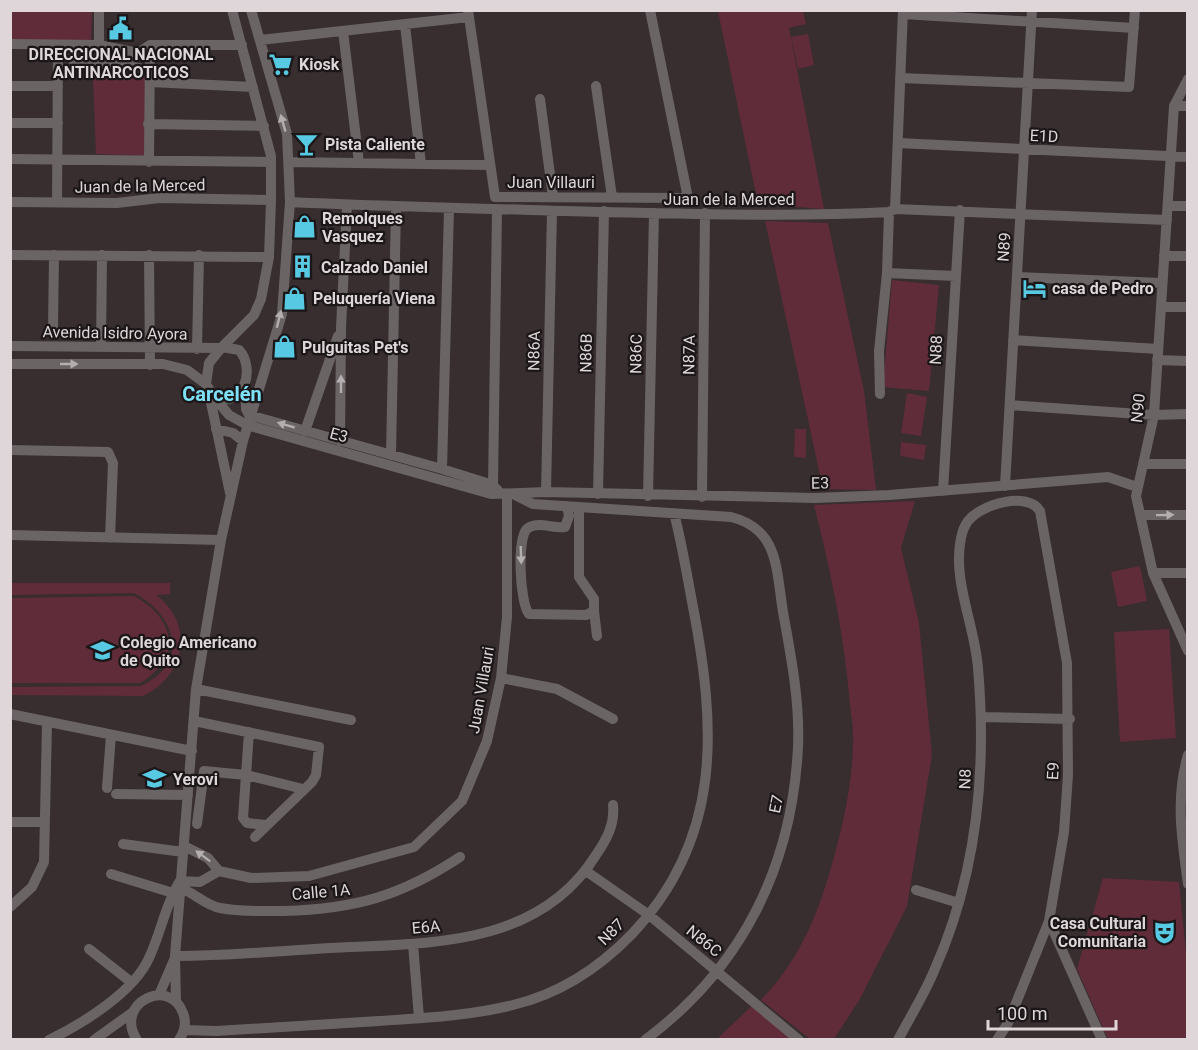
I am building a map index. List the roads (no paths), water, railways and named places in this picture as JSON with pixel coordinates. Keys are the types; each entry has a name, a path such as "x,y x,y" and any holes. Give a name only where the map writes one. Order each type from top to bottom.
{"street":[{"path":"99,10 99,66"},
{"path":"231,496 209,390 209,363 254,315 267,280 271,201 271,162 264,126 232,10"},
{"path":"183,1036 184,1015 176,1002 175,956 178,887 196,689 221,540 243,441 282,314 290,202 286,134 251,10"},
{"name":"Juan Villauri","path":"468,14 495,197 688,198 650,10"},
{"name":"N89","path":"1005,486 1032,10"},
{"path":"900,78 1029,85 1129,87 1135,10"},
{"path":"880,394 879,351 898,143 903,12 1134,28"},
{"path":"260,40 405,25 468,14"},
{"path":"405,25 422,164"},
{"path":"343,31 359,163"},
{"path":"10,44 99,45 124,51 145,48 242,45"},
{"path":"57,202 58,45"},
{"path":"74,45 74,63 132,66 149,76 253,87"},
{"path":"132,66 137,63 145,48"},
{"path":"145,48 149,76 149,162"},
{"path":"1188,79 1174,106 1188,106"},
{"path":"10,86 58,86"},
{"path":"596,86 612,197"},
{"path":"540,99 553,196"},
{"name":"N90","path":"1174,106 1154,415 1145,464 1136,496 1153,573 1182,623 1188,651"},
{"path":"10,123 58,123"},
{"path":"148,124 264,126"},
{"name":"E1D","path":"898,143 1188,157"},
{"path":"10,159 271,162"},
{"path":"289,162 490,165"},
{"name":"Juan de la Merced","path":"10,202 126,203 159,198 271,201"},
{"name":"Juan de la Merced","path":"290,202 449,209 654,213 960,210 1167,220"},
{"path":"340,441 341,328 347,205"},
{"path":"1168,206 1188,206"},
{"path":"391,455 396,207"},
{"path":"442,469 449,209"},
{"name":"Juan Villauri","path":"183,849 208,858 219,871 252,878 309,876 414,847 462,801 487,741 501,678 507,616 497,210"},
{"name":"N88","path":"943,491 960,210"},
{"name":"N86A","path":"546,492 552,211"},
{"name":"N86B","path":"598,494 604,212"},
{"name":"N86C","path":"648,496 654,213"},
{"name":"N87A","path":"702,498 705,213"},
{"path":"10,255 269,257"},
{"path":"53,329 54,255"},
{"path":"101,347 102,255"},
{"path":"149,255 150,365"},
{"path":"197,349 199,255"},
{"path":"1164,256 1188,256"},
{"path":"887,273 956,276"},
{"path":"1017,277 1162,283"},
{"path":"1161,307 1188,307"},
{"path":"305,431 341,328"},
{"path":"1013,340 1158,355 1188,361"},
{"name":"Avenida Isidro Ayora","path":"10,346 221,348"},
{"path":"221,348 232,347 243,355 247,368 245,384 248,420"},
{"name":"Avenida Isidro Ayora","path":"10,364 175,366 187,370 209,390"},
{"path":"209,390 232,399 240,394 245,384"},
{"name":"E3","path":"209,390 229,415 491,494 546,492 702,498 764,492 826,498 1108,477 1137,487"},
{"path":"1010,405 1154,415 1188,414"},
{"name":"E3","path":"248,420 305,431 442,469 504,492"},
{"path":"216,429 232,433 243,441"},
{"path":"10,450 108,452 113,463 110,538"},
{"path":"1145,464 1188,464"},
{"path":"504,492 533,504 674,513"},
{"name":"E9","path":"980,512 1008,502 1028,500 1036,504 1040,511 1067,663 1070,719 1064,832 1049,921 1008,1023 998,1040"},
{"path":"567,506 569,516 565,527 536,525 525,530 522,536 520,548 525,610 529,614 586,615 594,611"},
{"path":"579,507 579,577 594,599 597,636"},
{"name":"N8","path":"898,1040 934,972 959,903 971,858 980,797 982,717 977,656 959,558 962,537 968,521 980,512"},
{"name":"E7","path":"645,1040 680,1014 717,972 751,922 777,862 792,806 796,770 796,692 775,562 769,543 761,531 748,522 731,517 674,513"},
{"name":"N87","path":"183,1036 461,1015 515,1005 565,986 610,956 649,915 674,878 695,830 708,769 709,707 704,665 674,513"},
{"path":"1142,515 1188,515"},
{"path":"10,536 221,540"},
{"path":"1153,573 1188,573"},
{"path":"501,678 557,689 613,719"},
{"path":"196,689 351,720"},
{"path":"10,714 192,751"},
{"path":"982,717 1070,719"},
{"path":"194,721 319,747 315,778 255,837"},
{"path":"10,907 32,887 40,875 44,862 47,723"},
{"path":"249,732 243,818 247,823 266,825"},
{"path":"111,735 112,791 188,795"},
{"path":"1187,880 1184,778 1188,755"},
{"path":"197,824 204,771 246,775 303,789"},
{"name":"E6A","path":"175,956 413,944 463,939 508,927 556,903 586,871 614,820 613,805"},
{"path":"10,822 45,822"},
{"path":"123,844 183,849"},
{"name":"Calle 1A","path":"111,874 178,887 220,908 260,911 342,908 406,889 460,857"},
{"path":"178,887 200,882 219,871"},
{"name":"N86C","path":"586,871 649,915 799,1040"},
{"path":"50,1040 89,1017 131,982 148,960 178,887"},
{"path":"916,890 959,903"},
{"path":"1049,921 1099,1037"},
{"path":"413,944 419,1018"},
{"path":"88,949 131,982"},
{"path":"159,995 175,956"},
{"path":"94,1040 133,1012 146,998 159,995 176,1002"},
{"path":"133,1012 131,1025 137,1040"}],"place":[{"name":"DIRECCIONAL NACIONAL ANTINARCOTICOS","path":"121,29"},
{"name":"Kiosk","path":"281,64"},
{"name":"Pista Caliente","path":"307,144"},
{"name":"Remolques Vasquez","path":"304,227"},
{"name":"Calzado Daniel","path":"303,267"},
{"name":"casa de Pedro","path":"1034,288"},
{"name":"Peluquería Viena","path":"295,298"},
{"name":"Pulguitas Pet's","path":"284,347"},
{"name":"Colegio Americano de Quito","path":"102,651"},
{"name":"Yerovi","path":"155,779"},
{"name":"Casa Cultural Comunitaria","path":"1164,932"}],"district":[{"name":"Carcelén","path":"222,394"}]}
